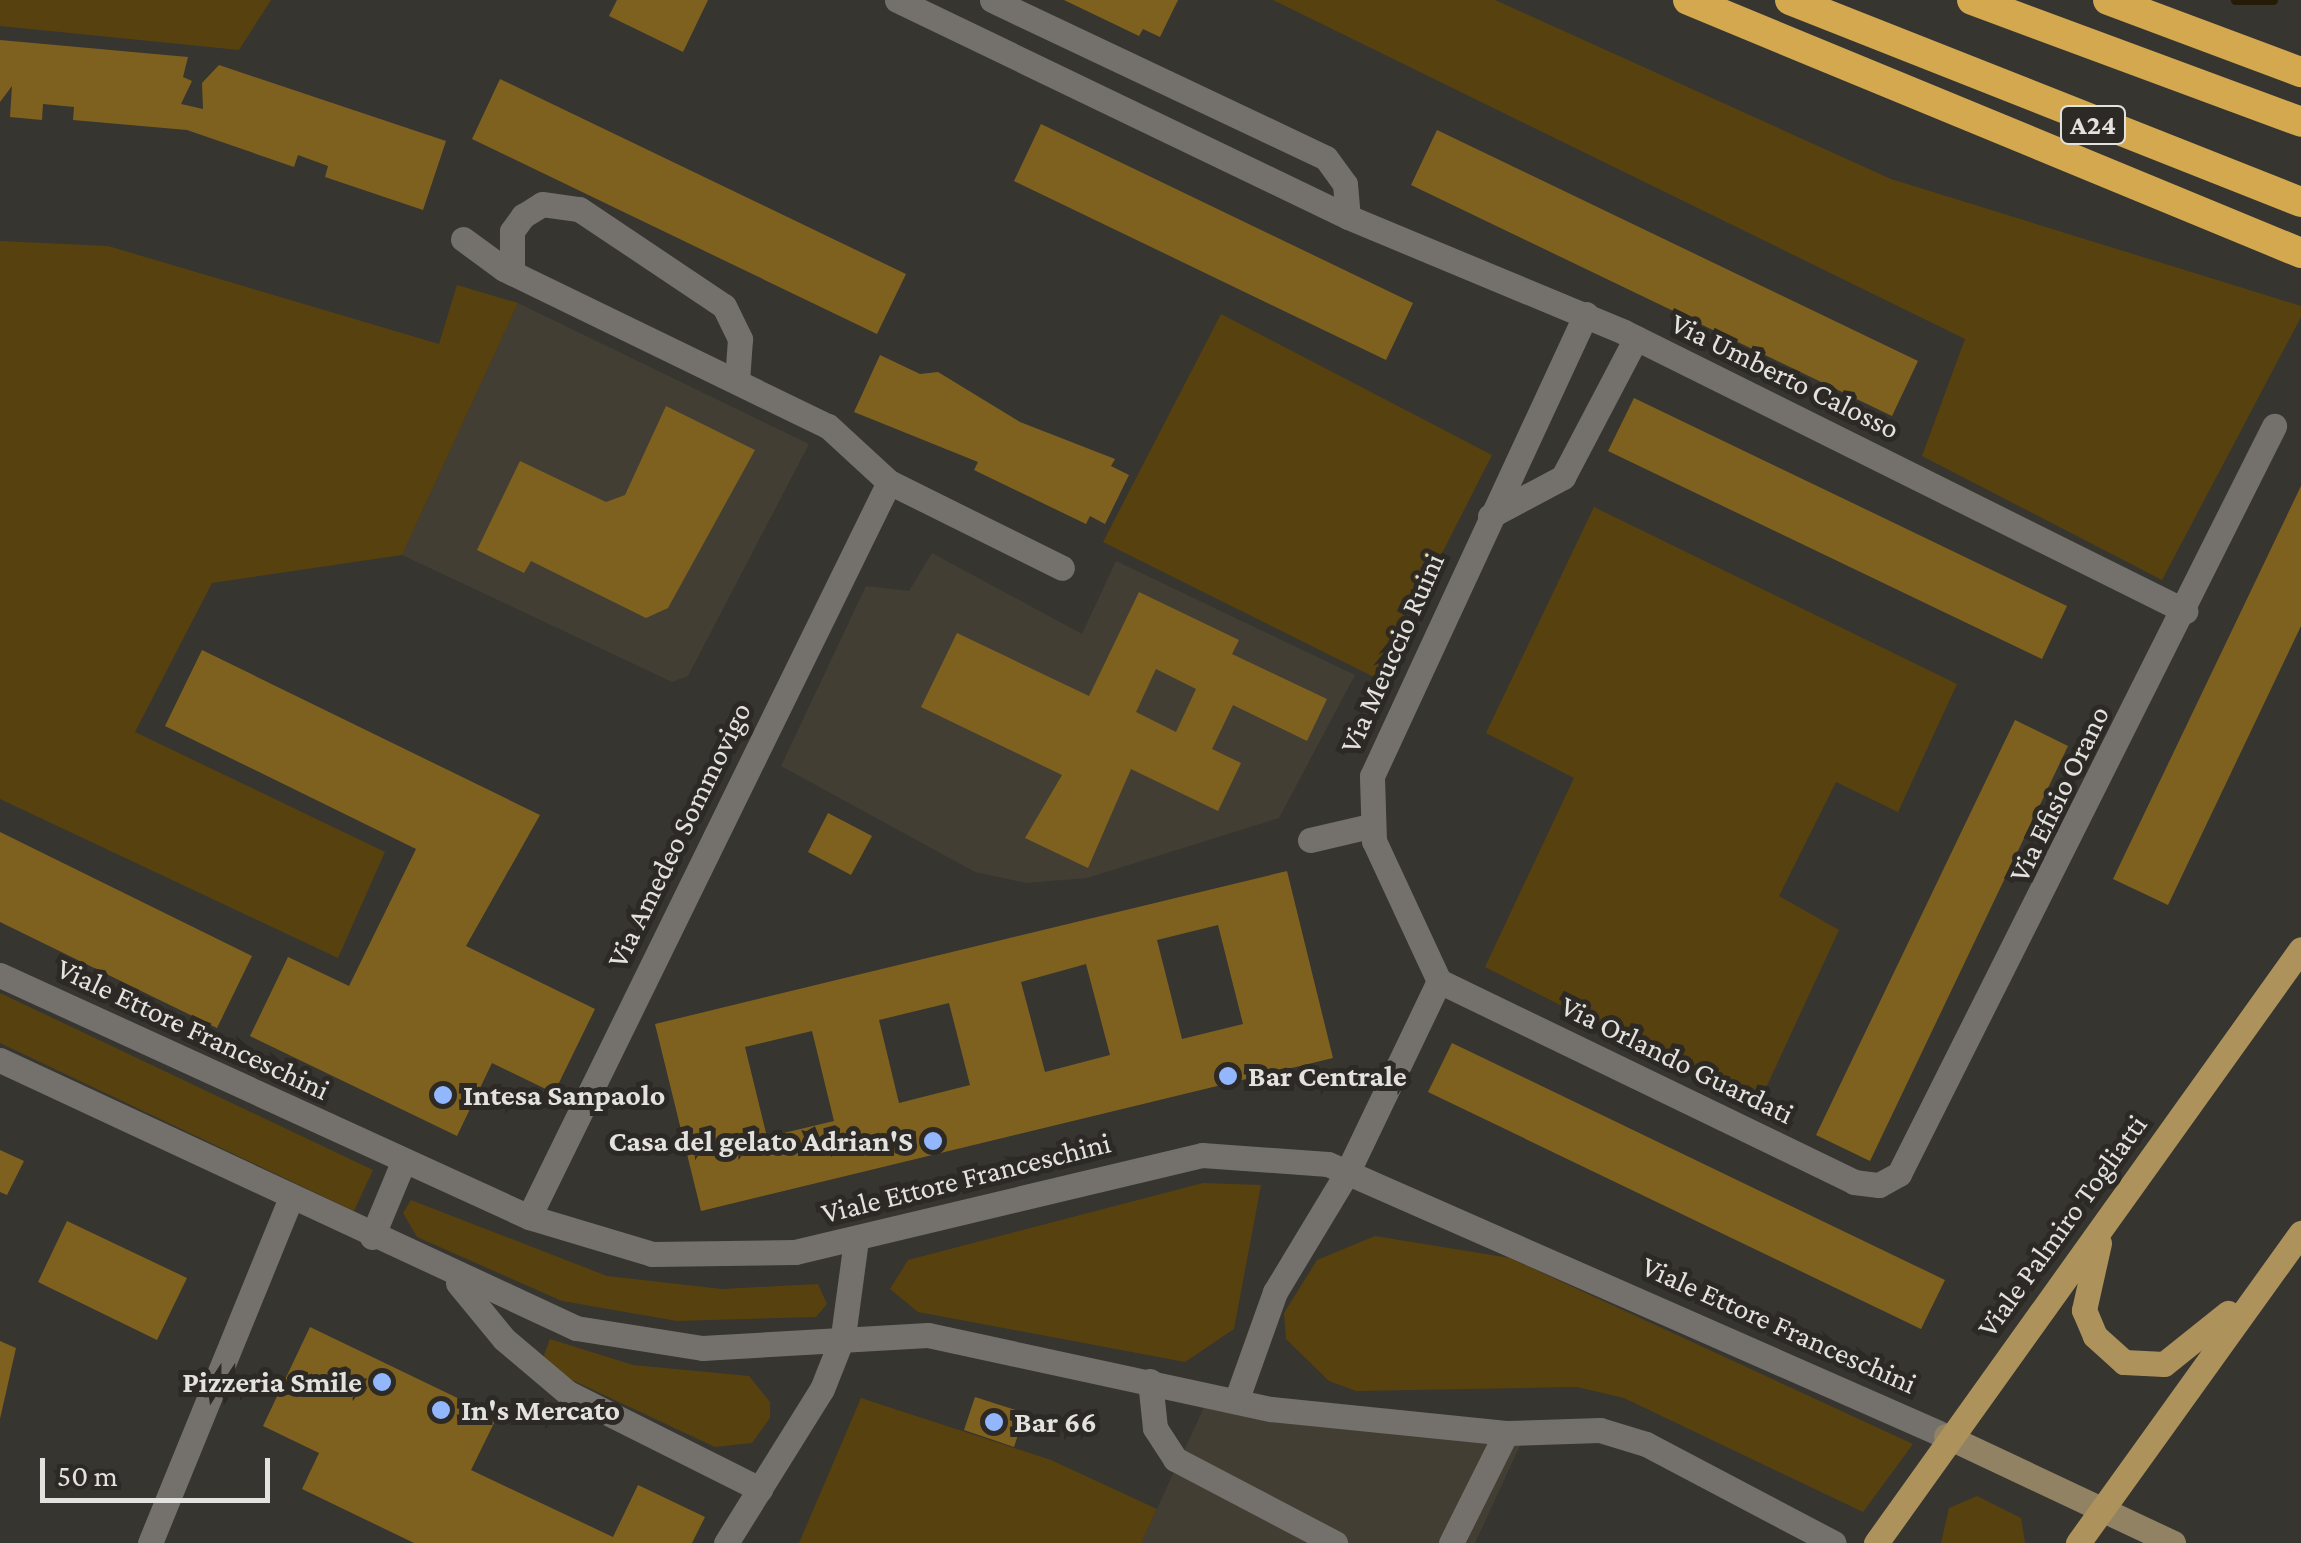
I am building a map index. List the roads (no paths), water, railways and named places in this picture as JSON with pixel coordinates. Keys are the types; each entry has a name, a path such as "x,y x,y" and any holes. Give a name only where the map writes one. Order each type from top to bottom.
{"highway":[{"path":"1688,0 2301,253"},
{"name":"A24","path":"1790,0 1887,43 2301,202"},
{"name":"A24","path":"1972,0 2301,122"},
{"path":"2108,0 2301,72"}],"main road":[{"name":"Viale Palmiro Togliatti","path":"1876,1543 1946,1436 2106,1224 2301,949"},
{"path":"2106,1224 2084,1310 2095,1336 2133,1365 2164,1364 2188,1350 2272,1271"},
{"path":"2078,1543 2301,1233"}],"street":[{"name":"Via Umberto Calosso","path":"897,0 1348,217 1586,314 2185,611"},
{"path":"992,0 1326,158 1345,184 1348,217"},
{"path":"1115,105 1133,66"},
{"path":"512,273 512,232 524,216 542,204 572,206 724,306 740,338 737,381"},
{"path":"463,239 512,273 828,426 889,482 1062,568"},
{"name":"Via Meuccio Ruini","path":"1370,826 1380,747 1586,314"},
{"path":"1490,516 1563,477 1636,338"},
{"name":"Via Efisio Orano","path":"1889,1181 1918,1152 2274,426"},
{"name":"Via Amedeo Sommovigo","path":"529,1218 889,482"},
{"path":"1236,1401 1275,1292 1348,1170 1439,981 1370,826 1310,840"},
{"name":"Viale Ettore Franceschini","path":"0,974 529,1218 682,1257 856,1240 1202,1155 1270,1153 1348,1170 1946,1436"},
{"name":"Via Orlando Guardati","path":"1439,981 1854,1182 1889,1181"},
{"path":"0,1060 559,1323 656,1344 842,1336 947,1337 1236,1401 1506,1433 1626,1436 1834,1543"},
{"path":"372,1237 403,1162"},
{"path":"150,1543 291,1198"},
{"path":"726,1543 814,1406 842,1336 856,1240"},
{"path":"452,1275 504,1339 568,1393 760,1488"},
{"path":"1150,1380 1155,1428 1176,1460 1335,1543"},
{"path":"1450,1543 1506,1433"},
{"path":"1946,1436 2099,1513 2173,1543"}],"waterway":[{"path":"2235,0 2273,0"}],"place":[{"name":"Bar Centrale","path":"1228,1076"},
{"name":"Intesa Sanpaolo","path":"443,1095"},
{"name":"Casa del gelato Adrian'S","path":"933,1141"},
{"name":"Pizzeria Smile","path":"382,1382"},
{"name":"In's Mercato","path":"441,1410"},
{"name":"Bar 66","path":"994,1422"}]}
